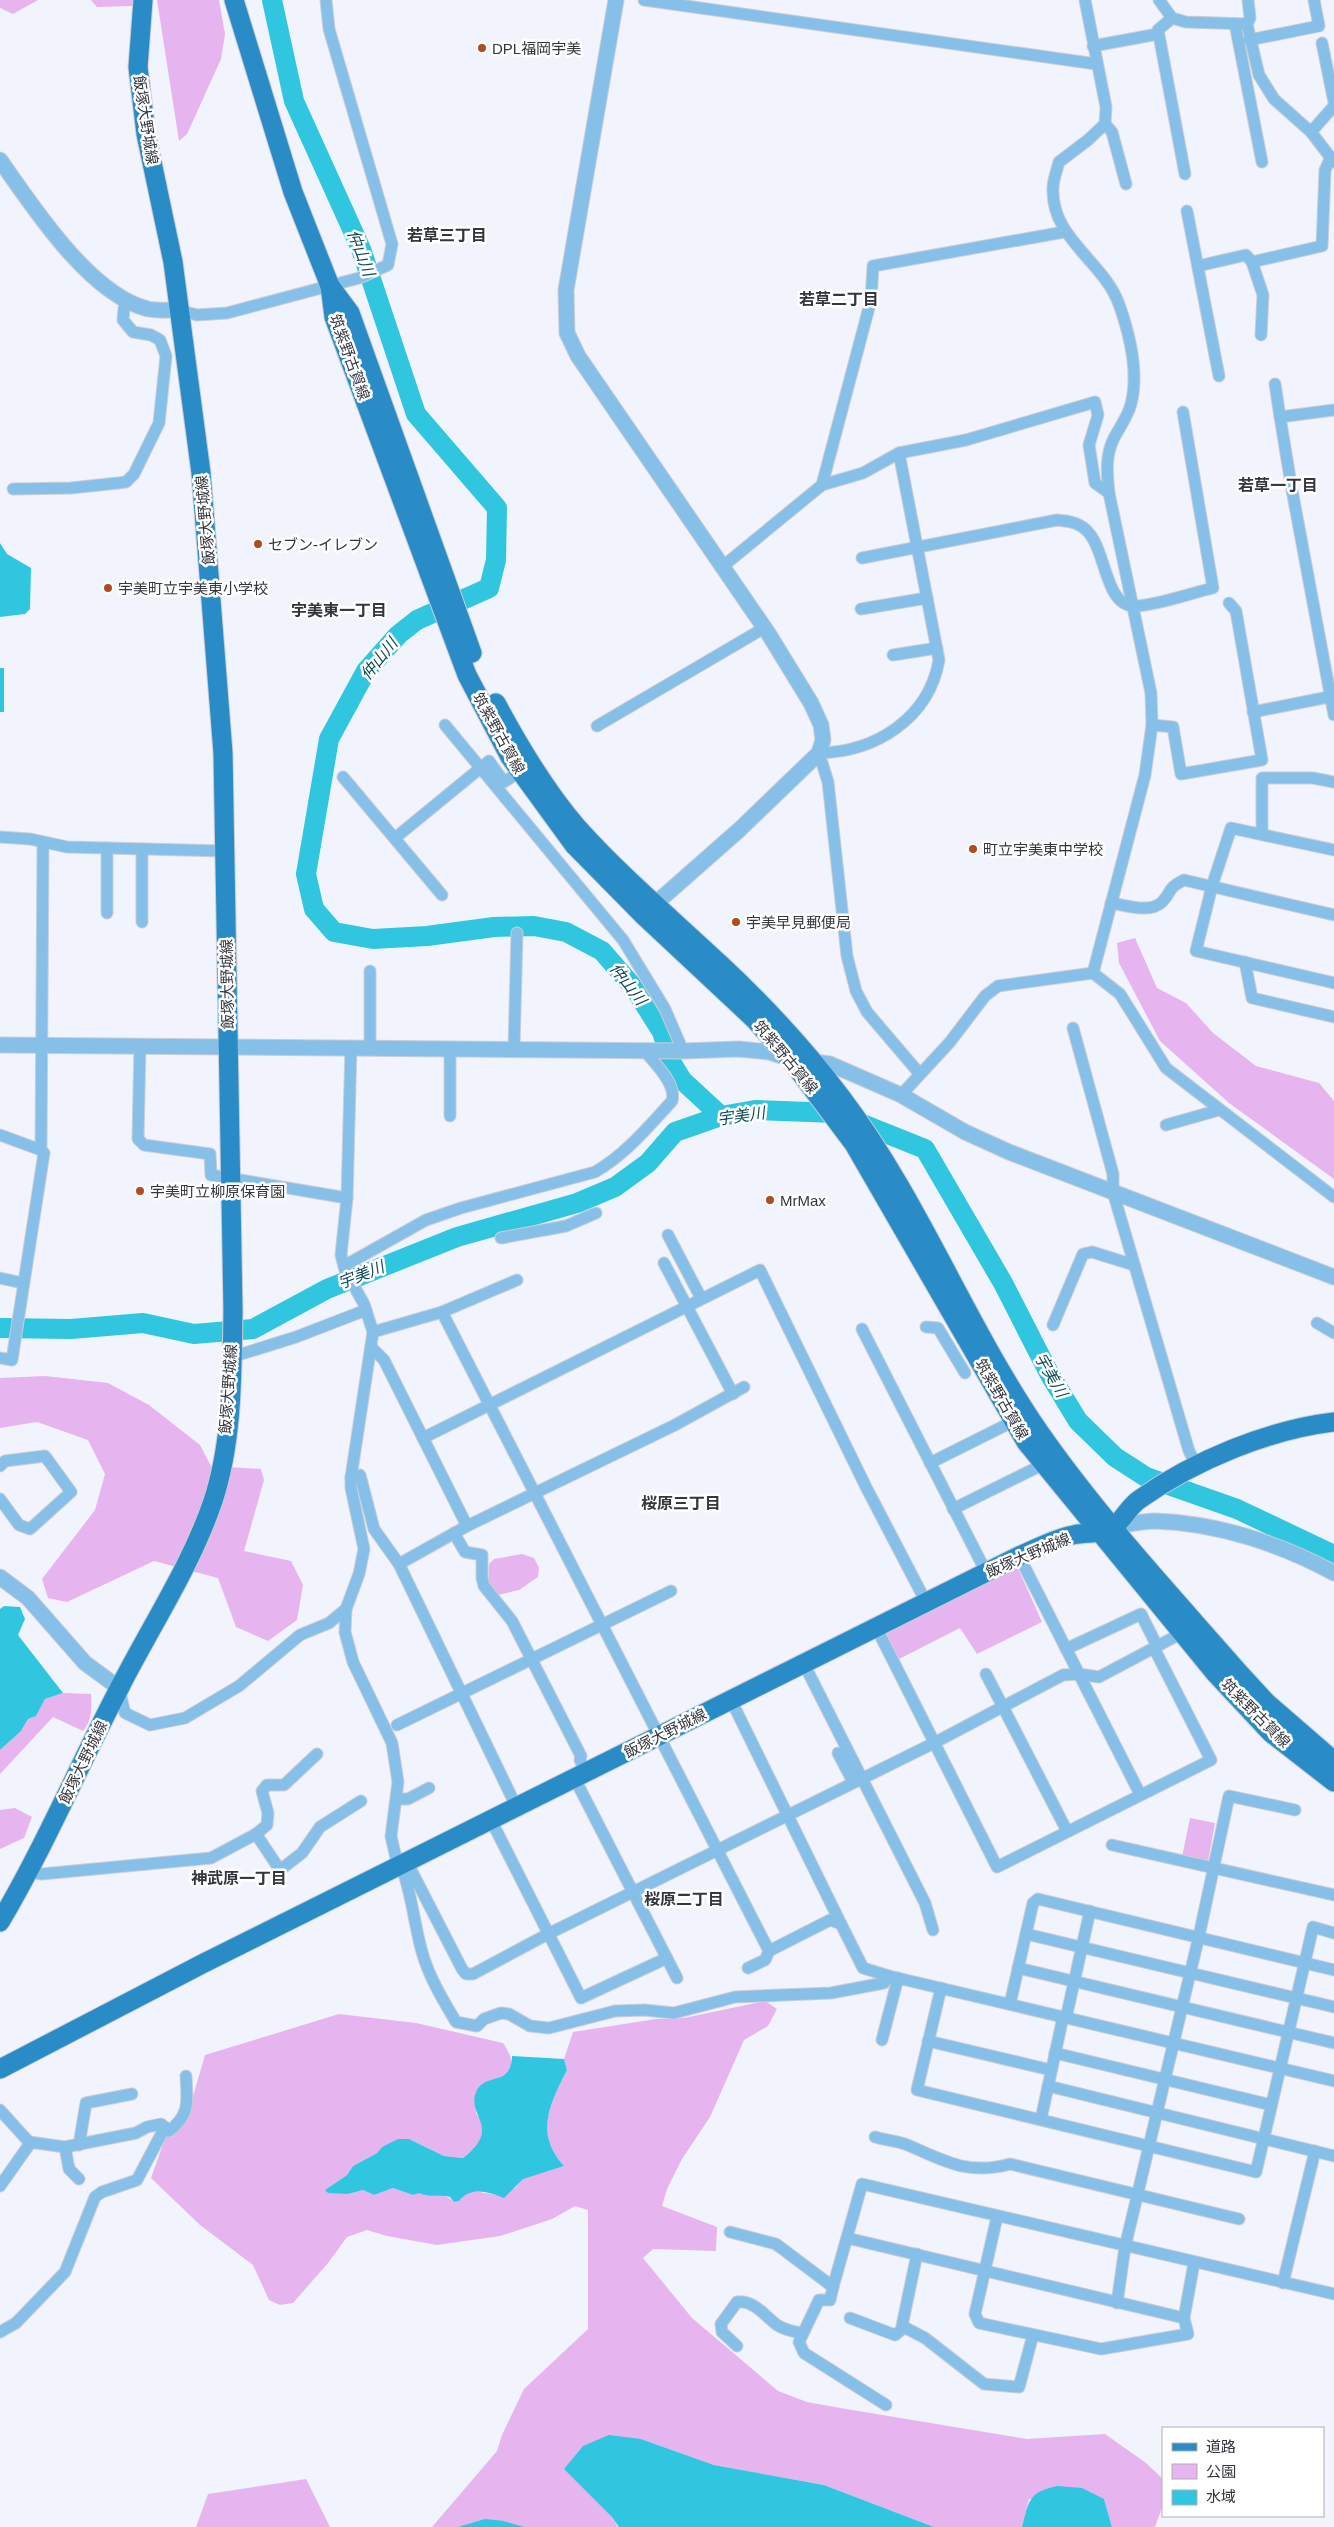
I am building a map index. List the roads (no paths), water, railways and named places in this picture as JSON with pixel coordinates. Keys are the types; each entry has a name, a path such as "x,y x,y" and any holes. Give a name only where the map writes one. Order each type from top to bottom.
{"main road":[{"name":"飯塚大野城線","path":"0,1922 30,1872 119,1688 188,1557 213,1501 231,1398 233,1310 231,1179 228,1130 223,753 201,473 173,262 144,124 138,67 143,0"},
{"name":"筑紫野古賀線","path":"234,0 293,192 330,286 350,313 440,588 453,620 518,743 575,825 649,910 754,1019 790,1059 820,1097 854,1144 1026,1442 1044,1464 1267,1703 1334,1761"},
{"name":"筑紫野古賀線","path":"453,620 467,675 510,758 574,845 649,910 737,981 784,1027 813,1062 842,1098 879,1152 1010,1385 1106,1529 1182,1633 1268,1736 1334,1782"},
{"path":"1106,1529 1138,1500 1191,1469 1267,1436 1302,1426 1334,1422"},
{"name":"飯塚大野城線","path":"0,2069 803,1662 986,1572 1071,1535 1106,1529"}],"street":[{"path":"0,160 80,263 108,288 128,300 147,308 179,310 197,315 227,313 359,278 388,265 392,244 328,30 326,0"},
{"path":"616,0 566,290 567,334 578,356 764,628 822,724 823,740 819,753 739,830 649,910"},
{"path":"644,0 1096,64"},
{"path":"1085,0 1096,64 1106,107 1105,124 1088,140 1059,162 1053,189 1058,216 1064,232 1112,285 1121,307 1130,344 1134,373 1131,404 1108,454 1108,493 1151,693 1152,726 1145,775 1093,973"},
{"path":"1159,0 1172,18 1186,22 1241,24 1250,18 1248,0"},
{"path":"1250,40 1319,26 1314,0"},
{"path":"1172,18 1158,30 1158,34 1185,174"},
{"path":"1241,24 1250,40 1259,75 1274,99 1311,132 1332,160 1325,170 1322,246 1252,262"},
{"path":"1241,24 1262,162"},
{"path":"1093,46 1158,34"},
{"path":"1322,43 1334,102"},
{"path":"1311,132 1334,106"},
{"path":"1105,124 1112,132 1126,184"},
{"path":"1187,211 1219,376"},
{"path":"822,485 872,300 873,266 1064,232"},
{"path":"1198,266 1246,255 1252,262 1263,295 1261,335"},
{"path":"13,488 71,488 118,483 126,482 134,474 159,423 166,356 160,340 151,335 133,332 124,320 124,308 128,300"},
{"path":"1275,384 1292,490 1332,696 1334,715"},
{"path":"722,567 822,485 863,473 899,453 966,440 1095,402 1098,416 1089,446 1096,482 1108,493"},
{"path":"1280,417 1334,410"},
{"path":"862,558 1057,520 1080,525 1097,543 1107,577 1119,600 1132,606 1213,588 1183,412"},
{"path":"819,753 840,753 883,738 908,721 924,700 937,675 939,660 937,648 899,453"},
{"path":"861,609 927,598"},
{"path":"1152,726 1173,727 1181,774 1262,760 1236,610 1230,603"},
{"path":"597,726 764,628"},
{"path":"893,655 937,648"},
{"path":"1253,712 1332,696"},
{"path":"445,725 623,940 665,1009 683,1051"},
{"path":"819,753 828,782 847,956 856,991 867,1012 919,1073"},
{"path":"395,838 489,761 504,782 519,772"},
{"path":"343,776 442,894"},
{"path":"1262,834 1262,778 1313,778 1334,782"},
{"path":"1334,850 1231,828 1212,886 1196,951 1334,983"},
{"path":"0,837 30,839 43,844 107,848 224,850"},
{"path":"6,1359 18,1320 44,1154 41,1150 43,844"},
{"path":"107,848 107,913"},
{"path":"142,849 142,922"},
{"path":"1111,903 1149,908 1162,903 1171,886 1184,880 1334,914"},
{"path":"514,1048 517,933"},
{"path":"1245,962 1252,998 1334,1017"},
{"path":"370,971 370,1047"},
{"path":"901,1094 950,1042 985,996 998,986 1093,973 1120,994 1166,1068 1334,1197"},
{"path":"1073,1028 1113,1174 1113,1192 1189,1451 1191,1469"},
{"path":"0,1045 351,1046 683,1051 739,1049 769,1052 790,1059 830,1064 901,1094 965,1132 1015,1154 1334,1277"},
{"path":"140,1045 138,1140 144,1145 210,1154 211,1175 347,1198"},
{"path":"351,1046 347,1198 341,1254 344,1268 365,1307 373,1332 351,1476 351,1488 364,1549 346,1609 345,1632 353,1662 392,1744 398,1782 398,1799 391,1836 402,1865 422,1954 440,1995 456,2022 477,2026 484,2019 501,2013 509,2014 530,2026 549,2028 616,2012 644,2010 674,2013 735,1997 850,1991 884,1983 893,1977"},
{"path":"450,1048 450,1116"},
{"path":"344,1268 426,1220 461,1208 554,1188 595,1172 613,1162 672,1101 673,1090 646,1050"},
{"path":"1166,1125 1219,1110"},
{"path":"0,1135 41,1150"},
{"path":"501,1238 566,1226 596,1213"},
{"path":"668,1234 701,1298"},
{"path":"1053,1325 1083,1254 1092,1252 1134,1265"},
{"path":"664,1263 732,1394"},
{"path":"423,1438 686,1305 760,1270 866,1487 926,1602"},
{"path":"0,1278 24,1283"},
{"path":"373,1332 442,1312 516,1280"},
{"path":"232,1352 296,1337 365,1307"},
{"path":"442,1312 769,1951"},
{"path":"1317,1323 1334,1333"},
{"path":"926,1327 938,1328 963,1370 978,1357"},
{"path":"862,1329 986,1572"},
{"path":"371,1346 384,1360 467,1526"},
{"path":"399,1564 467,1526 675,1425 744,1387"},
{"path":"930,1463 1014,1420"},
{"path":"0,1466 5,1461 45,1456 71,1492 30,1529 19,1525 0,1499"},
{"path":"953,1509 1044,1464"},
{"path":"351,1476 360,1475 374,1529 399,1564 517,1808"},
{"path":"1106,1529 1153,1521 1238,1535 1282,1548 1334,1573"},
{"path":"454,1533 465,1552 482,1555 484,1586 512,1620 581,1756 581,1776 633,1893 676,1978"},
{"path":"1019,1556 1140,1794"},
{"path":"0,1576 28,1598 85,1663 119,1688 125,1713 150,1725 185,1718 239,1686 300,1636 329,1622 346,1609"},
{"path":"397,1725 671,1591"},
{"path":"876,1627 997,1867 1211,1760 1155,1647 1141,1614 1066,1649"},
{"path":"402,1865 466,1974 473,1974 548,1934 934,1743 1063,1675 1079,1674 1099,1677 1182,1633"},
{"path":"803,1662 857,1780 925,1903 933,1930"},
{"path":"986,1674 1067,1831"},
{"path":"731,1700 863,1968 893,1977 1334,2081"},
{"path":"838,1753 857,1780"},
{"path":"30,1872 42,1874 211,1858 256,1834 269,1820 262,1791 267,1785 284,1785 317,1754"},
{"path":"398,1799 408,1799 429,1788"},
{"path":"1117,2303 1125,2247 1199,1936 1229,1796 1295,1810"},
{"path":"256,1834 280,1870 302,1853 320,1827 361,1802"},
{"path":"491,1820 581,1998 667,1958"},
{"path":"1112,1845 1334,1895"},
{"path":"1010,2004 1033,1903 1038,1899 1199,1936 1334,1970"},
{"path":"1041,2119 1055,2053 1090,1911"},
{"path":"748,1968 765,1960 769,1951 830,1920 841,1924"},
{"path":"941,1988 917,2090 1256,2172 1313,1927 1334,1933"},
{"path":"1026,1934 1334,2007"},
{"path":"1018,1968 1334,2043"},
{"path":"882,2040 893,1977"},
{"path":"928,2041 1051,2070"},
{"path":"1055,2053 1271,2105"},
{"path":"0,2110 31,2142 66,2147 136,2134 161,2124 169,2131 180,2123 185,2114 187,2106 186,2076"},
{"path":"1048,2086 1334,2156"},
{"path":"79,2144 86,2103 132,2094"},
{"path":"0,2332 16,2323 58,2281 68,2266 95,2197 102,2192 137,2180 165,2127"},
{"path":"874,2137 904,2144 946,2163 973,2170 1010,2164 1239,2220"},
{"path":"0,2186 31,2142"},
{"path":"66,2147 70,2169 79,2179"},
{"path":"1283,2283 1316,2151"},
{"path":"886,2405 804,2353 799,2342 819,2300 830,2300 862,2184 1125,2247 1334,2294"},
{"path":"997,2217 975,2314 979,2323 1102,2349 1188,2334 1184,2318 1194,2263"},
{"path":"730,2232 776,2244 833,2287"},
{"path":"847,2238 985,2269 1184,2318"},
{"path":"917,2254 902,2326 925,2338 984,2384 1018,2387 1033,2335"},
{"path":"737,2346 722,2332 721,2324 737,2302 746,2301 777,2324 790,2331 804,2333"},
{"path":"850,2318 895,2335 905,2328"}],"water":[{"path":"0,543 7,554 31,568 30,609 25,614 0,617"},
{"path":"0,668 4,668 4,712 0,712"},
{"path":"4,1606 20,1607 25,1619 18,1635 63,1693 45,1699 36,1716 28,1719 21,1731 0,1750 0,1609"},
{"path":"512,2056 564,2059 567,2070 551,2107 547,2130 549,2142 564,2166 523,2179 504,2198 486,2192 474,2192 454,2202 450,2197 419,2193 413,2195 393,2188 374,2195 363,2190 348,2194 328,2193 325,2190 347,2175 353,2166 398,2139 409,2139 444,2156 463,2158 475,2147 481,2138 482,2129 474,2099 477,2090 487,2081 503,2076 508,2072"},
{"path":"609,2435 641,2439 714,2465 824,2485 934,2527 619,2527 611,2516 564,2469 583,2446"},
{"path":"1057,2486 1082,2488 1104,2499 1112,2527 1022,2527 1026,2510 1035,2494"},
{"path":"485,2519 504,2521 525,2527 458,2527"}],"waterway":[{"name":"仲山川","path":"272,0 294,101 361,249 416,414 497,508 496,560 489,588 417,620 398,635 366,671 329,739 306,874 314,909 334,932 373,939 427,936 494,927 534,926 566,932 602,951 635,989 662,1032 671,1062 682,1080 721,1116"},
{"name":"宇美川","path":"0,1328 71,1329 143,1323 194,1334 253,1329 327,1289 457,1237 577,1203 615,1187 648,1163 675,1132 721,1116 755,1110 835,1113 925,1149 1003,1283 1050,1375 1078,1421 1115,1457 1146,1477 1237,1509 1334,1555"}],"place":[{"name":"DPL福岡宇美","path":"482,48"},
{"name":"セブン-イレブン","path":"258,544"},
{"name":"宇美町立宇美東小学校","path":"108,588"},
{"name":"町立宇美東中学校","path":"973,849"},
{"name":"宇美早見郵便局","path":"736,922"},
{"name":"宇美町立柳原保育園","path":"140,1191"},
{"name":"MrMax","path":"770,1200"}],"district":[{"name":"若草三丁目","path":"447,235"},
{"name":"若草二丁目","path":"839,299"},
{"name":"若草一丁目","path":"1278,485"},
{"name":"宇美東一丁目","path":"339,610"},
{"name":"桜原三丁目","path":"681,1503"},
{"name":"神武原一丁目","path":"239,1878"},
{"name":"桜原二丁目","path":"684,1899"}]}
